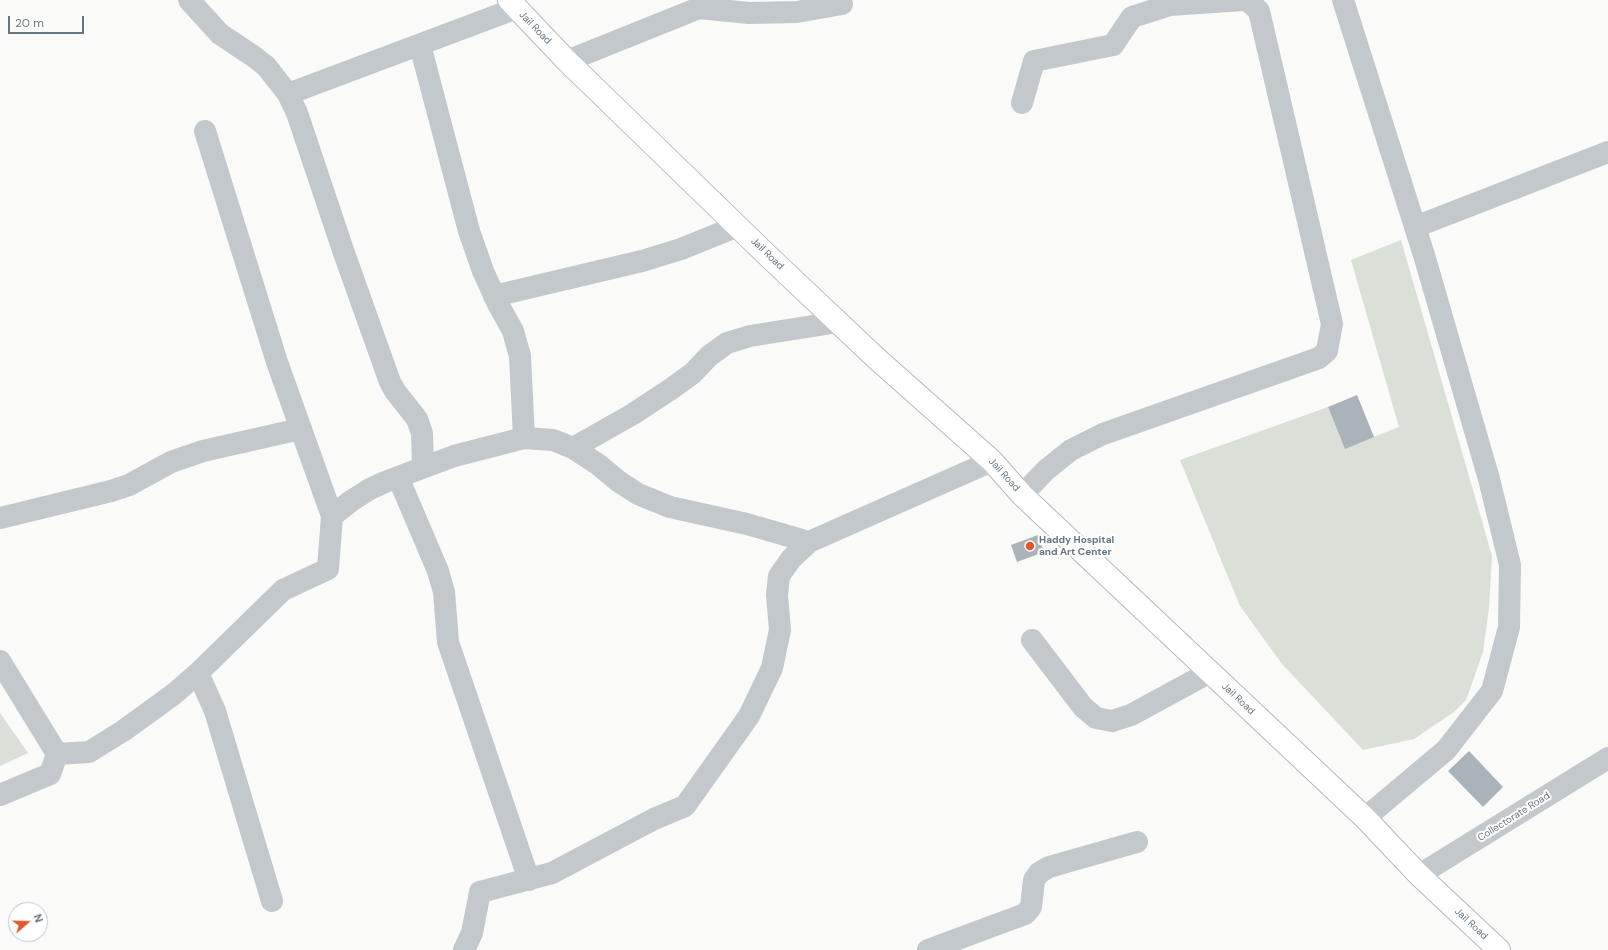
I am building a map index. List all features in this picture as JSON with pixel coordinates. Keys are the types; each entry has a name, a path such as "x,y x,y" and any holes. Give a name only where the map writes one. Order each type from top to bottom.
{"main road":[{"name":"Jail Road","path":"513,4 567,61 838,322 876,358 992,460 1022,495 1365,818 1419,875 1499,950"}],"street":[{"path":"189,0 220,34 254,56 266,66 288,94 297,113 344,253 390,382 395,391 417,419 422,433 423,467"},
{"path":"1022,103 1034,61 1113,45 1132,17 1170,5 1243,0"},
{"path":"1022,495 1046,470 1071,450 1103,434 1319,358 1327,351 1332,324 1259,11 1247,0"},
{"path":"1343,0 1415,227 1489,479 1510,565 1509,627 1492,691 1446,750 1365,818"},
{"path":"288,94 420,45 513,4"},
{"path":"567,61 699,8 749,13 797,12 842,4"},
{"path":"420,45 469,231 483,271 494,296 513,331 520,356 524,438"},
{"path":"57,754 89,752 123,731 174,694 198,673 283,590 328,569 332,516 277,362 205,131"},
{"path":"1415,227 1608,152"},
{"path":"494,296 642,261 681,249 738,226"},
{"path":"573,448 633,414 693,373 709,356 727,344 750,336 838,322"},
{"path":"0,518 129,485 171,462 203,451 300,429"},
{"path":"332,516 370,489 398,476 454,456 524,438 553,440 573,448 638,494 670,507 747,524 809,542"},
{"path":"464,950 472,933 480,892 552,873 654,819 685,806 749,716 759,696 772,668 780,630 777,595 779,576 791,559 809,542 992,460"},
{"path":"398,476 438,571 444,592 448,642 529,880"},
{"path":"1032,640 1083,707 1096,718 1112,721 1131,716 1210,672"},
{"path":"0,662 57,754"},
{"path":"198,673 215,710 272,901"},
{"path":"0,795 50,774 57,754"},
{"name":"Collectorate Road","path":"1419,875 1608,758"},
{"path":"928,950 1025,914 1031,907 1034,880 1039,873 1049,868 1137,842"}],"shaded area":[{"path":"1401,240 1492,556 1489,608 1483,652 1466,700 1454,712 1414,739 1363,750 1282,664 1240,606 1180,460 1328,407 1345,448 1399,427 1351,260"},
{"path":"0,713 28,753 0,766"}],"building":[{"path":"1357,395 1374,437 1345,449 1328,407"},
{"path":"1038,535 1044,552 1017,562 1011,545"},
{"path":"1469,751 1503,787 1483,807 1448,771"}],"place":[{"name":"Haddy Hospital and Art Center","path":"1030,546"}]}
